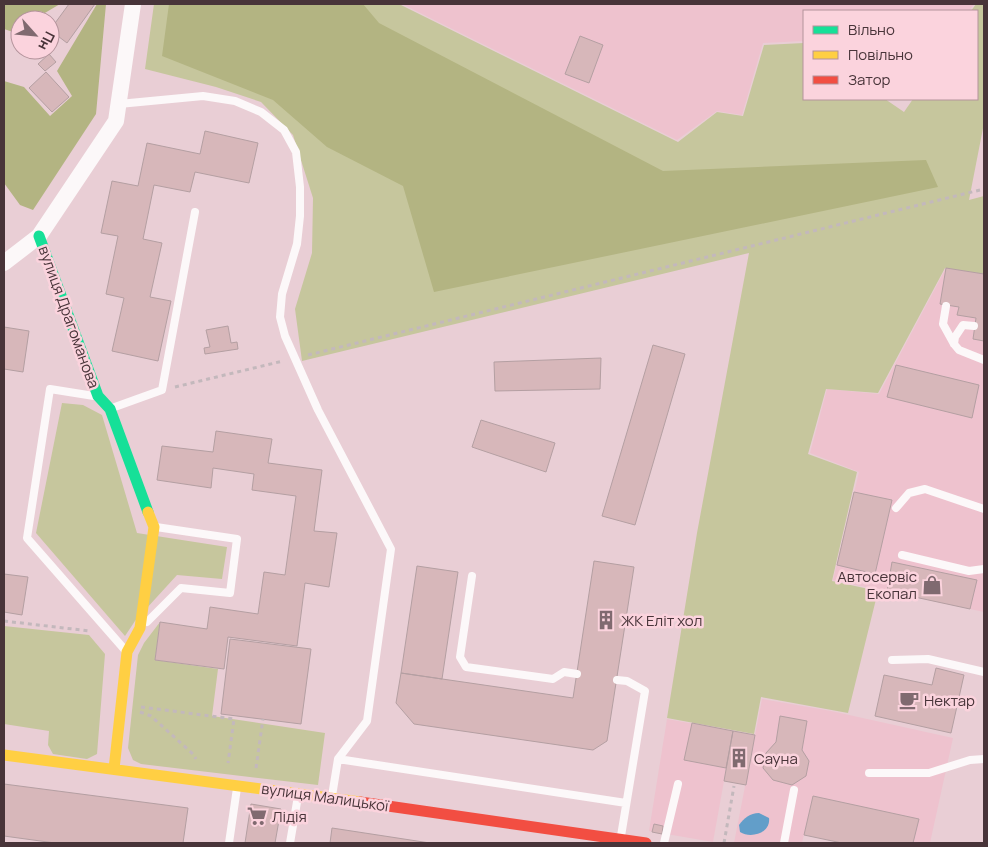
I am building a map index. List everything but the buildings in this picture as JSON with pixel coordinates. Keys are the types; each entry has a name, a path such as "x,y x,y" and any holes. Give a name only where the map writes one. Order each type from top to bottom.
{"street":[{"path":"4,262 39,236 116,121 133,4"},
{"name":"вулиця Драгоманова","path":"39,236 98,396 110,409 154,527 140,628 127,652 114,769"},
{"name":"вулиця Малицької","path":"4,755 298,793 621,841 646,843"}],"lane":[{"path":"119,104 204,96 235,101 261,112 284,130 296,152 300,187 300,216 297,244 282,294 280,317 285,336 318,410 391,549 367,721 338,759 332,798"},
{"path":"110,409 162,390 195,212"},
{"path":"946,306 944,324 954,344 959,350 984,360"},
{"path":"954,344 955,336 963,325 974,326"},
{"path":"98,396 50,389 27,538 127,652"},
{"path":"896,508 909,493 925,489 984,509"},
{"path":"140,628 182,588 230,593 237,538 154,527"},
{"path":"902,555 984,576"},
{"path":"970,571 984,569"},
{"path":"472,576 460,657 466,667 553,679 564,672 577,674"},
{"path":"892,660 928,659 984,672"},
{"path":"617,680 627,682 645,691 621,841"},
{"path":"338,759 626,803"},
{"path":"869,773 930,773 970,760 984,759"},
{"path":"664,843 678,784"},
{"path":"229,843 238,785"},
{"path":"784,843 794,790"},
{"path":"290,843 298,793"}],"path":[{"path":"162,390 984,189"},
{"path":"4,621 90,631 97,638"},
{"path":"121,704 151,716 193,754 209,782"},
{"path":"121,704 234,719 225,784"},
{"path":"253,787 263,719"},
{"path":"724,843 734,786"}],"shaded area":[{"path":"402,4 974,4 970,10 803,10 803,41 763,43 742,115 717,111 677,140"},
{"path":"946,268 984,274 984,612 833,580 859,472 810,453 827,389 879,394"},
{"path":"762,699 831,711 953,738 930,843 913,843 918,819 813,796 802,843 734,843"},
{"path":"667,719 733,731 713,842 649,831"}],"green space":[{"path":"4,4 60,4 50,10 10,10 10,31 4,29"},
{"path":"97,4 106,4 96,114 33,210 20,205 4,183 4,81 24,87 50,116 72,96 57,71"},
{"path":"154,4 399,4 678,142 717,112 743,116 764,45 803,43 803,100 886,100 904,112 912,100 978,100 978,10 972,10 976,4 984,4 984,123 969,200 984,196 984,274 945,268 878,393 826,389 808,454 857,472 832,581 878,591 848,713 761,697 754,734 667,718 697,533 749,253 302,361 295,309 312,253 313,198 293,135 261,102 216,87 145,69"},
{"path":"169,4 363,4 379,23 663,171 926,160 938,187 434,292 403,186 327,147 273,100 162,56"},
{"path":"62,403 83,405 102,415 137,533 227,547 222,579 177,575 135,621 125,636 36,533"},
{"path":"160,622 155,660 218,669 212,716 325,733 318,785 141,764 133,760 128,748 138,655 144,643"},
{"path":"4,626 89,635 105,654 97,754 87,759 53,754 48,745 49,731 4,724"}],"water":[{"path":"759,813 769,818 769,823 764,831 755,835 740,832 739,825 743,820 750,815"}],"traffic: fast":[{"path":"39,236 98,396 110,409 148,512"}],"traffic: slow":[{"path":"114,769 127,652 140,628 154,527 148,512"},
{"path":"4,755 360,802"}],"traffic: jam":[{"path":"360,802 646,843"}],"place":[{"name":"Автосервіс Екопал","path":"932,585"},
{"name":"ЖК Еліт хол","path":"606,620"},
{"name":"Нектар","path":"909,700"},
{"name":"Сауна","path":"739,758"},
{"name":"Лідія","path":"257,816"}]}
